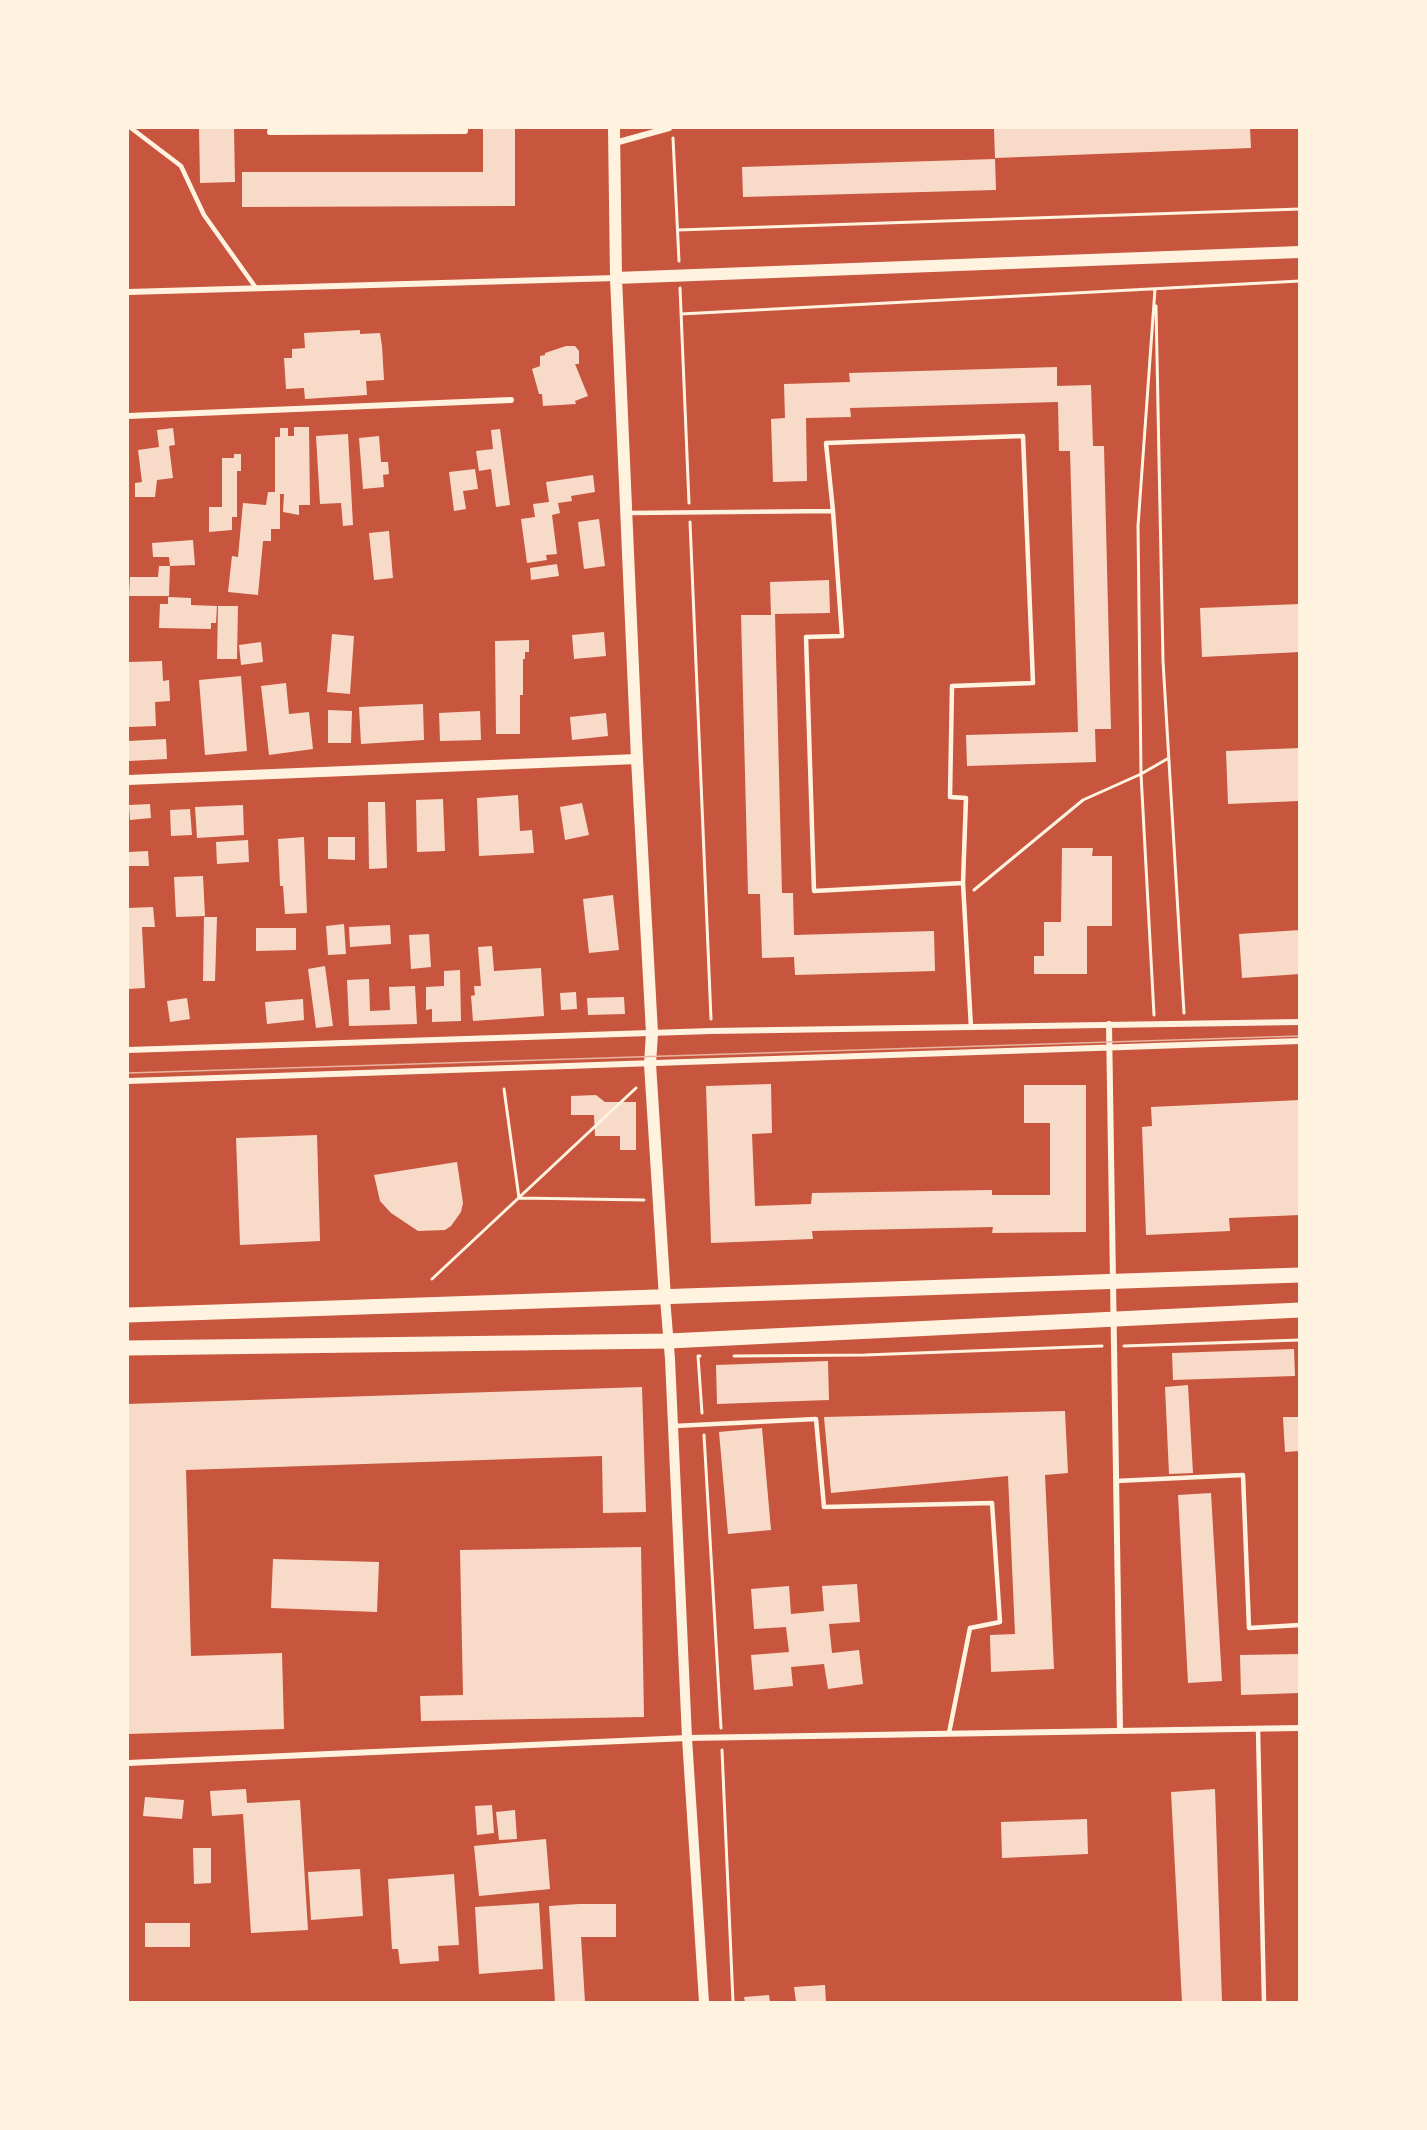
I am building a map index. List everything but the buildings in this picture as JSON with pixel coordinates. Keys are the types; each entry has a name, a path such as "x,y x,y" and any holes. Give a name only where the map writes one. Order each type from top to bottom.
{"main road":[{"path":"614,128 616,278 637,759 652,1033 650,1064 665,1298"},
{"path":"616,278 1299,252"},
{"path":"128,1316 1299,1275"},
{"path":"128,1348 669,1341 1299,1310"}],"street":[{"path":"271,128 270,132 465,131 465,128"},
{"path":"615,143 671,128"},
{"path":"128,292 616,278"},
{"path":"128,416 511,400"},
{"path":"128,780 637,759"},
{"path":"128,1050 711,1031 1299,1022"},
{"path":"1109,1024 1120,1731"},
{"path":"128,1081 1299,1041"},
{"path":"665,1298 669,1341 687,1738 704,2002"},
{"path":"128,1764 687,1738 1299,1728"}],"lane":[{"path":"131,128 181,166 204,215 256,288"},
{"path":"963,883 814,891 806,637 842,636 826,443 1023,436 1033,683 952,686 950,797 966,798 963,898 971,1028"},
{"path":"626,513 833,511"},
{"path":"673,1426 816,1419 824,1507 992,1503 1000,1622 970,1628 949,1733"},
{"path":"1116,1481 1243,1475 1249,1628 1299,1626"},
{"path":"1258,1729 1264,2002"}],"path":[{"path":"671,128 711,1031"},
{"path":"677,230 1299,209"},
{"path":"681,314 1299,281"},
{"path":"1155,289 1163,661 1167,759 1185,1024"},
{"path":"1154,1024 1141,774 1137,526 1155,289"},
{"path":"963,898 1083,800 1141,774 1167,759"},
{"path":"432,1279 642,1083"},
{"path":"504,1089 519,1198"},
{"path":"519,1198 645,1200"},
{"path":"734,1356 865,1355 1299,1340"},
{"path":"710,1356 698,1356 722,1737 733,2002"}],"tram line":[{"path":"128,1073 1300,1036"}]}
